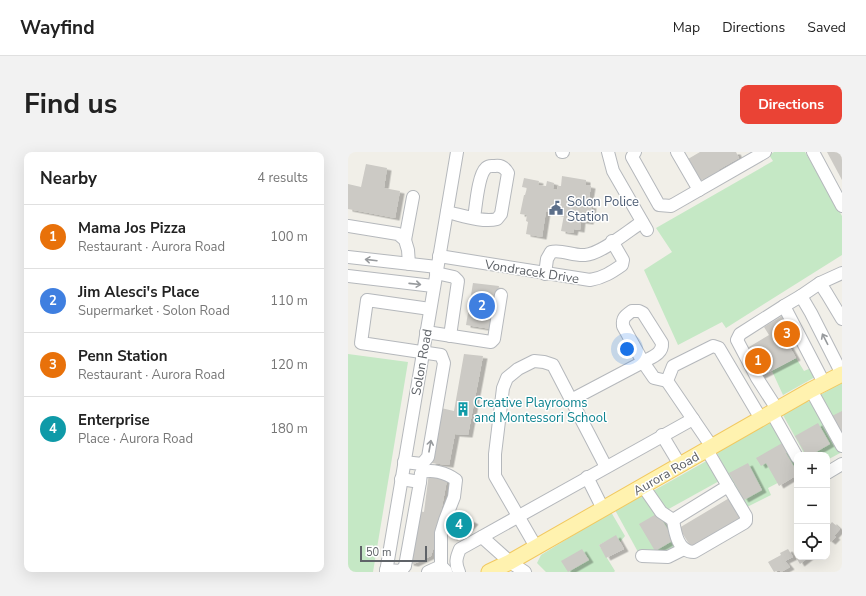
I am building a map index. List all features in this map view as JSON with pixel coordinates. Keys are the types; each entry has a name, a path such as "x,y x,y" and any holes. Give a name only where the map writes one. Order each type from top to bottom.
{"main road":[{"name":"Aurora Road","path":"489,572 510,562 842,374"}],"street":[{"name":"Solon Road","path":"386,571 456,152"},
{"path":"545,274 547,259 550,252 555,251 584,256 595,254 612,241 644,226 613,171 608,152"},
{"path":"635,152 632,157 659,205 671,206 765,152"},
{"path":"677,152 699,190"},
{"path":"813,152 842,206"},
{"path":"395,282 408,250 405,240 413,197"},
{"path":"446,212 474,218"},
{"path":"348,226 398,234 405,240"},
{"name":"Vondracek Drive","path":"437,266 545,274 590,280 599,279 622,265 623,260 612,241"},
{"path":"348,257 437,266 454,277 458,281 450,336"},
{"path":"770,414 757,378 737,340 740,334 820,283 842,274"},
{"path":"348,276 433,286"},
{"path":"820,283 842,319"},
{"path":"426,332 491,342 494,339 501,295"},
{"path":"801,296 842,374"},
{"path":"404,462 422,464 428,457 444,363 441,355 361,343 367,300 430,309"},
{"path":"784,306 842,446"},
{"path":"667,381 673,366 713,346 719,348 770,414 794,452"},
{"path":"536,547 495,476 495,454 502,388 506,378 518,369 534,361 553,365 606,467"},
{"path":"571,400 643,362 654,378 667,381 692,419 746,516 746,521 694,552 689,552 684,549 675,533 673,520 661,512 643,486"},
{"path":"459,572 456,558 460,549 692,419"},
{"path":"662,435 680,465"},
{"path":"830,470 842,464"},
{"path":"386,571 404,571 421,473 426,470 450,475 456,480 454,497 441,533 444,569 428,572"},
{"path":"587,478 603,509"},
{"path":"401,479 420,482"},
{"path":"673,520 728,486"},
{"path":"482,537 510,562 525,572"},
{"path":"642,556 668,557 684,549"}],"green space":[{"path":"774,152 805,152 842,216 842,255 726,328 722,322 678,345 644,270 672,252 656,228 773,161 769,155"},
{"path":"348,354 408,362 373,572 348,572"},
{"path":"796,358 804,371 811,368 815,377 783,395 772,371"},
{"path":"842,382 842,441 817,397"},
{"path":"806,401 812,402 842,452 830,458 830,452 803,452 783,415"},
{"path":"770,422 776,426 794,460 794,475 768,488 771,495 745,508 716,451"},
{"path":"710,459 721,480 665,511 653,491"},
{"path":"648,492 677,545 661,554 638,552 615,510"},
{"path":"611,512 625,536 620,542 616,536 599,545 615,571 614,572 546,572 537,563 541,555"}],"building":[{"path":"700,152 736,152 739,158 718,170 720,172 714,173 700,181 688,159"},
{"path":"827,152 842,152 842,180"},
{"path":"366,164 387,168 384,188 400,191 395,218 348,209 348,184 361,187"},
{"name":"Solon Police Station","path":"562,176 586,180 586,185 591,186 588,205 592,206 589,222 581,221 580,230 574,229 573,233 561,231 564,215 546,211 542,237 526,234 528,222 526,221 527,215 520,214 527,188 522,187 524,178 539,181 538,185 546,186 547,181 554,183 553,189 557,190 558,186 561,186"},
{"path":"473,283 499,286 491,329 466,325"},
{"path":"782,316 795,337 787,342 796,358 759,377 744,350 769,335 764,327"},
{"name":"Creative Playrooms and Montessori School","path":"464,354 483,356 468,435 455,434 449,465 431,463 441,408 454,411"},
{"path":"842,411 842,438 830,417"},
{"path":"818,423 830,444 816,452 804,452 795,436"},
{"path":"784,442 791,451 786,453 794,467 794,477 779,486 766,463 761,466 756,458"},
{"path":"748,463 762,490 744,500 729,473"},
{"path":"429,473 447,480 435,544 431,556 414,564 409,563 418,511 424,512"},
{"path":"731,497 742,517 691,547 679,528"},
{"path":"458,513 474,522 463,534 460,531 453,538 443,528"},
{"path":"658,513 674,540 655,551 639,524"},
{"path":"832,522 840,529 834,536 836,537 831,542 830,541 830,524"},
{"path":"616,535 624,549 606,558 599,545"},
{"path":"582,549 589,560 568,572 561,561"},
{"path":"788,549 793,557 785,561 790,567 781,572 779,570 774,572 768,562 781,555 780,553"},
{"path":"798,560 805,560 800,564"}],"place":[{"name":"Solon Police Station","path":"556,208"},
{"name":"Jim Alesci's Place","path":"482,306"},
{"name":"Penn Station","path":"787,334"},
{"name":"Mama Jos Pizza","path":"758,361"},
{"name":"Creative Playrooms and Montessori School","path":"463,409"},
{"name":"Enterprise","path":"459,525"}]}
